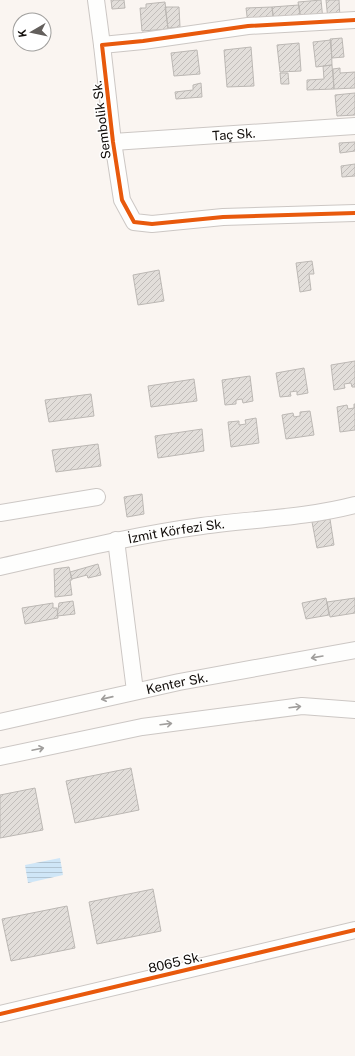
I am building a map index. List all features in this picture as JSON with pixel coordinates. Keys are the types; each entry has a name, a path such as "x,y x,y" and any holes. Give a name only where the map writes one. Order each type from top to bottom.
{"street":[{"name":"Sembolik Sk.","path":"96,0 113,142 122,200 134,222 152,224 223,217 355,213"},
{"path":"102,45 248,26 355,20"},
{"name":"Taç Sk.","path":"113,142 355,126"},
{"path":"0,513 97,497"},
{"name":"İzmit Körfezi Sk.","path":"0,567 116,540 202,526 328,512 355,505"},
{"path":"116,540 135,692"},
{"name":"Kenter Sk.","path":"0,722 179,682 355,650"},
{"path":"0,757 150,726 302,706 355,710"},
{"name":"8065 Sk.","path":"0,1014 355,930"}],"water":[{"path":"60,858 63,875 28,883 25,865"}],"building":[{"path":"111,0 124,0 125,8 112,9"},
{"path":"321,0 323,20 301,22 298,2"},
{"path":"326,0 339,0 340,18 328,20"},
{"path":"165,2 168,29 142,31 140,8 146,8 146,4"},
{"path":"299,5 301,21 274,23 272,7"},
{"path":"165,7 179,7 180,27 168,28"},
{"path":"272,7 274,23 248,24 246,8"},
{"path":"342,38 344,57 332,58 330,39"},
{"path":"331,40 332,65 316,67 313,42"},
{"path":"299,43 301,71 280,72 277,45"},
{"path":"251,47 254,86 227,87 224,50"},
{"path":"197,50 200,74 174,76 171,53"},
{"path":"332,65 334,89 307,90 307,80 324,79 323,66"},
{"path":"340,68 340,73 355,72 355,88 334,89 333,69"},
{"path":"280,73 288,73 289,84 281,84"},
{"path":"201,83 202,97 176,99 175,92 193,90 193,85"},
{"path":"355,93 355,115 337,116 335,95"},
{"path":"355,142 355,151 340,153 339,143"},
{"path":"355,164 355,176 342,177 341,166"},
{"path":"312,261 314,274 309,274 311,290 300,292 296,263"},
{"path":"159,270 164,301 138,305 133,275"},
{"path":"355,361 355,387 352,387 351,383 344,384 345,388 334,390 331,365"},
{"path":"304,368 308,393 297,395 297,391 290,392 291,396 280,397 276,373"},
{"path":"250,376 253,401 243,403 242,399 236,400 236,404 225,405 222,380"},
{"path":"194,379 197,401 151,407 148,386"},
{"path":"91,394 94,416 49,422 45,400"},
{"path":"354,404 355,430 340,432 337,407 347,405 348,409 354,408"},
{"path":"310,411 314,435 286,439 282,415 293,413 294,417 300,416 300,412"},
{"path":"256,418 259,443 231,447 228,422 239,421 239,425 246,424 245,420"},
{"path":"202,429 204,451 158,458 155,436"},
{"path":"98,444 101,466 56,472 52,450"},
{"path":"142,494 144,514 127,517 124,497"},
{"path":"330,519 334,545 317,548 312,522"},
{"path":"98,564 101,575 88,578 87,575 72,579 70,572"},
{"path":"69,567 72,580 70,580 72,595 55,597 54,569"},
{"path":"326,598 329,615 306,619 302,603"},
{"path":"355,598 355,613 330,617 327,602"},
{"path":"73,601 75,614 57,616 59,603"},
{"path":"53,603 53,608 57,608 58,618 25,624 22,608"},
{"path":"131,768 139,810 75,823 66,781"},
{"path":"35,788 43,830 0,838 0,795"},
{"path":"153,889 161,931 97,944 89,902"},
{"path":"67,906 75,948 11,961 2,919"}],"cycle path":[{"path":"355,20 248,26 143,41 102,45 113,142 122,200 134,222 152,224 223,217 355,213"},
{"path":"0,1014 355,930"}]}
